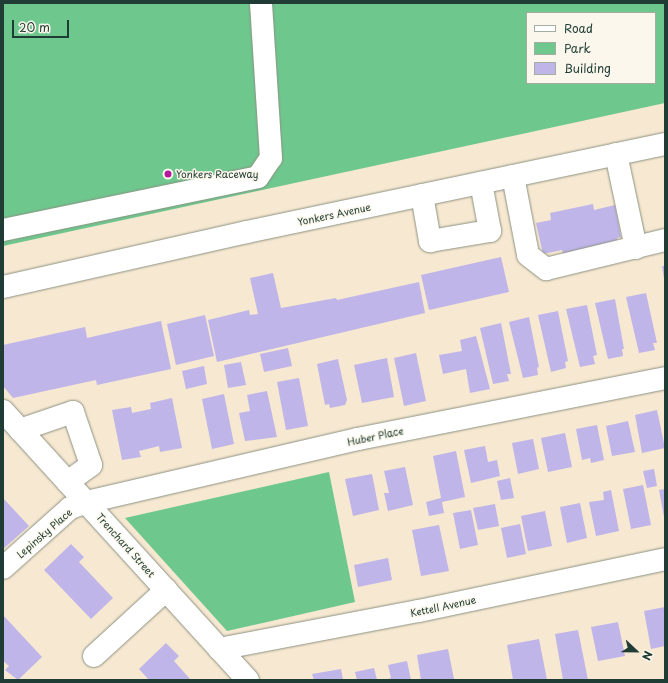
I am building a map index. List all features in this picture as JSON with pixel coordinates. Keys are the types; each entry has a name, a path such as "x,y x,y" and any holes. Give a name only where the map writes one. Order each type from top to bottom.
{"street":[{"path":"3,230 258,176 271,158 261,3"},
{"name":"Yonkers Avenue","path":"3,287 422,195 665,144"},
{"path":"616,154 636,248"},
{"path":"513,176 528,256 546,269 665,240"},
{"path":"422,195 430,241 490,231 481,183"},
{"name":"Huber Place","path":"87,502 358,439 665,378"},
{"path":"11,420 73,412 91,465 68,482"},
{"name":"Trenchard Street","path":"11,420 248,680"},
{"name":"Lepinsky Place","path":"3,568 70,508 87,502"},
{"name":"Kettell Avenue","path":"219,649 419,611 665,559"},
{"path":"94,656 166,590"}],"green space":[{"name":"Yonkers Raceway","path":"3,3 665,3 665,103 3,246"},
{"path":"329,472 355,602 227,631 125,518"}],"building":[{"path":"593,204 594,210 615,205 621,237 617,238 618,243 564,258 562,250 543,254 536,223 551,220 550,213"},
{"path":"501,257 509,292 429,310 421,275"},
{"path":"662,266 665,266 665,279 664,279"},
{"path":"273,273 281,308 336,298 337,300 419,282 425,313 217,362 208,320 249,310 250,315 258,314 250,278"},
{"path":"646,293 657,343 653,343 655,350 639,353 626,297"},
{"path":"615,299 624,349 622,349 623,356 608,359 595,303"},
{"path":"587,305 597,355 593,356 595,364 580,367 566,309"},
{"path":"558,311 568,361 565,362 566,368 551,372 538,315"},
{"path":"205,315 214,356 176,365 167,324"},
{"path":"529,317 539,367 537,368 538,375 523,378 509,322"},
{"path":"161,321 171,369 97,385 96,380 13,398 3,386 3,345 85,327 87,338"},
{"path":"501,323 511,374 507,374 509,381 493,384 480,328"},
{"path":"476,336 490,389 470,393 466,369 443,374 439,355 462,351 460,340"},
{"path":"288,348 292,366 264,372 260,354"},
{"path":"416,353 426,401 404,406 394,358"},
{"path":"387,358 394,397 362,403 354,365"},
{"path":"338,359 347,400 345,405 330,408 329,404 325,405 317,364"},
{"path":"241,362 246,385 228,388 224,365"},
{"path":"204,366 207,384 186,389 182,371"},
{"path":"299,378 308,426 286,430 277,382"},
{"path":"267,391 277,437 245,441 239,413 250,411 247,395"},
{"path":"224,394 234,444 212,449 202,399"},
{"path":"172,398 182,448 160,452 159,446 139,451 141,457 122,460 112,410 131,407 132,413 151,409 150,403"},
{"path":"657,410 665,448 642,453 635,415"},
{"path":"628,421 635,452 612,456 606,426"},
{"path":"597,425 604,460 591,463 590,458 582,460 576,429"},
{"path":"565,433 572,467 548,472 541,438"},
{"path":"533,439 539,469 518,474 512,443"},
{"path":"485,446 488,462 497,460 500,476 471,483 464,450"},
{"path":"456,451 465,497 442,502 444,513 429,516 426,502 441,498 433,456"},
{"path":"405,467 413,505 388,511 384,493 389,493 384,471"},
{"path":"654,469 657,486 647,488 643,471"},
{"path":"372,474 379,510 353,516 345,479"},
{"path":"510,478 514,498 501,500 497,481"},
{"path":"643,485 651,525 631,529 623,489"},
{"path":"665,489 665,516 664,517 659,490"},
{"path":"611,490 619,531 596,536 589,502 604,500 603,492"},
{"path":"3,498 29,526 3,549"},
{"path":"580,503 587,538 567,543 560,507"},
{"path":"495,504 499,526 478,530 473,508"},
{"path":"471,510 478,545 460,549 453,513"},
{"path":"545,511 552,546 528,551 521,516"},
{"path":"520,524 526,554 507,558 501,528"},
{"path":"439,525 449,571 421,576 412,530"},
{"path":"71,544 84,557 79,562 113,598 91,619 44,570"},
{"path":"388,558 392,580 358,587 354,565"},
{"path":"665,607 665,646 651,649 644,611"},
{"path":"3,615 42,657 18,680 5,670 9,666 3,661"},
{"path":"618,622 625,656 598,661 591,627"},
{"path":"578,630 588,680 563,680 555,634"},
{"path":"539,639 547,680 513,680 507,645"},
{"path":"166,643 179,656 174,661 191,680 149,680 139,669"},
{"path":"448,649 454,679 421,680 417,655"},
{"path":"407,661 411,680 385,680 391,678 388,665"},
{"path":"374,668 377,680 357,680 355,672"},
{"path":"341,669 343,680 314,680 312,674"}],"place":[{"name":"Yonkers Raceway","path":"168,174"}]}
